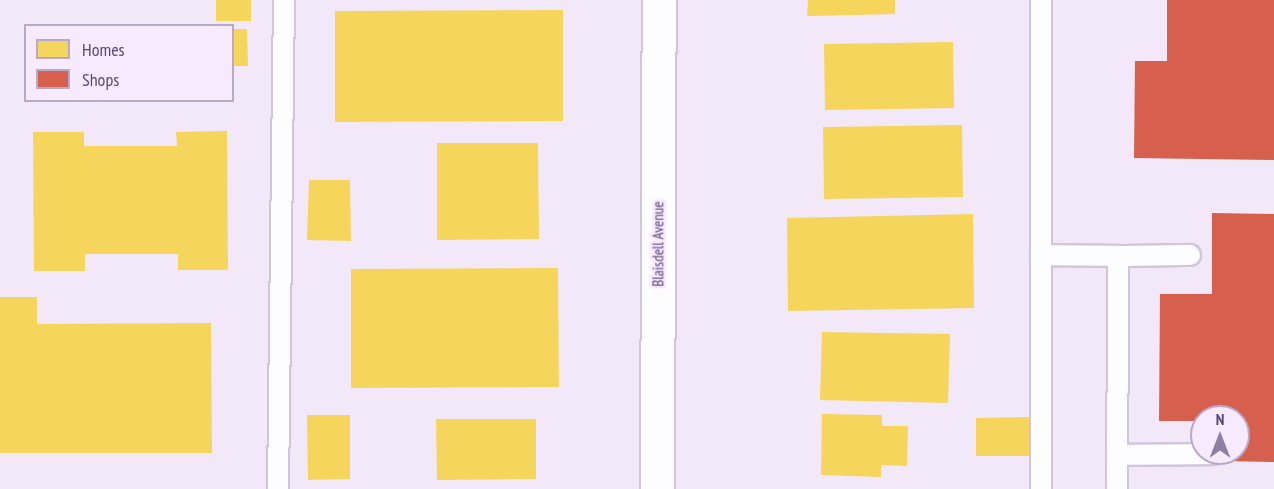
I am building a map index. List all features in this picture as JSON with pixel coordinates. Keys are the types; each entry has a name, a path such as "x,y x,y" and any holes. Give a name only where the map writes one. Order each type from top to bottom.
{"street":[{"name":"Blaisdell Avenue","path":"657,489 659,0"}],"lane":[{"path":"278,489 284,0"},
{"path":"1041,0 1041,489"},
{"path":"1041,255 1190,255"},
{"path":"1117,489 1118,256"},
{"path":"1117,455 1190,454"}],"building: Homes":[{"path":"216,0 251,0 251,21 216,21"},
{"path":"808,0 895,0 895,14 807,16"},
{"path":"563,10 563,121 335,122 335,11"},
{"path":"234,29 247,29 248,66 234,66"},
{"path":"953,42 954,108 825,110 824,44"},
{"path":"962,125 963,197 824,199 823,127"},
{"path":"227,131 228,270 178,270 178,254 85,254 85,271 34,271 33,132 84,132 84,146 177,146 176,132"},
{"path":"437,143 538,143 539,239 437,240"},
{"path":"309,180 350,180 351,241 307,240"},
{"path":"973,214 974,308 788,311 787,218"},
{"path":"558,268 559,387 351,388 351,269"},
{"path":"0,297 37,297 37,324 211,323 212,453 0,453"},
{"path":"822,332 950,334 948,403 820,400"},
{"path":"822,414 882,415 882,426 908,426 907,466 881,465 881,477 821,475"},
{"path":"307,415 350,415 350,479 308,480"},
{"path":"1031,417 1031,456 976,456 976,418"},
{"path":"436,419 536,419 536,479 437,480"}],"building: Shops":[{"path":"1167,0 1274,0 1274,160 1134,158 1135,61 1167,61"},
{"path":"1212,213 1274,214 1274,462 1250,462 1250,405 1190,405 1190,421 1159,421 1160,294 1212,294"}]}
